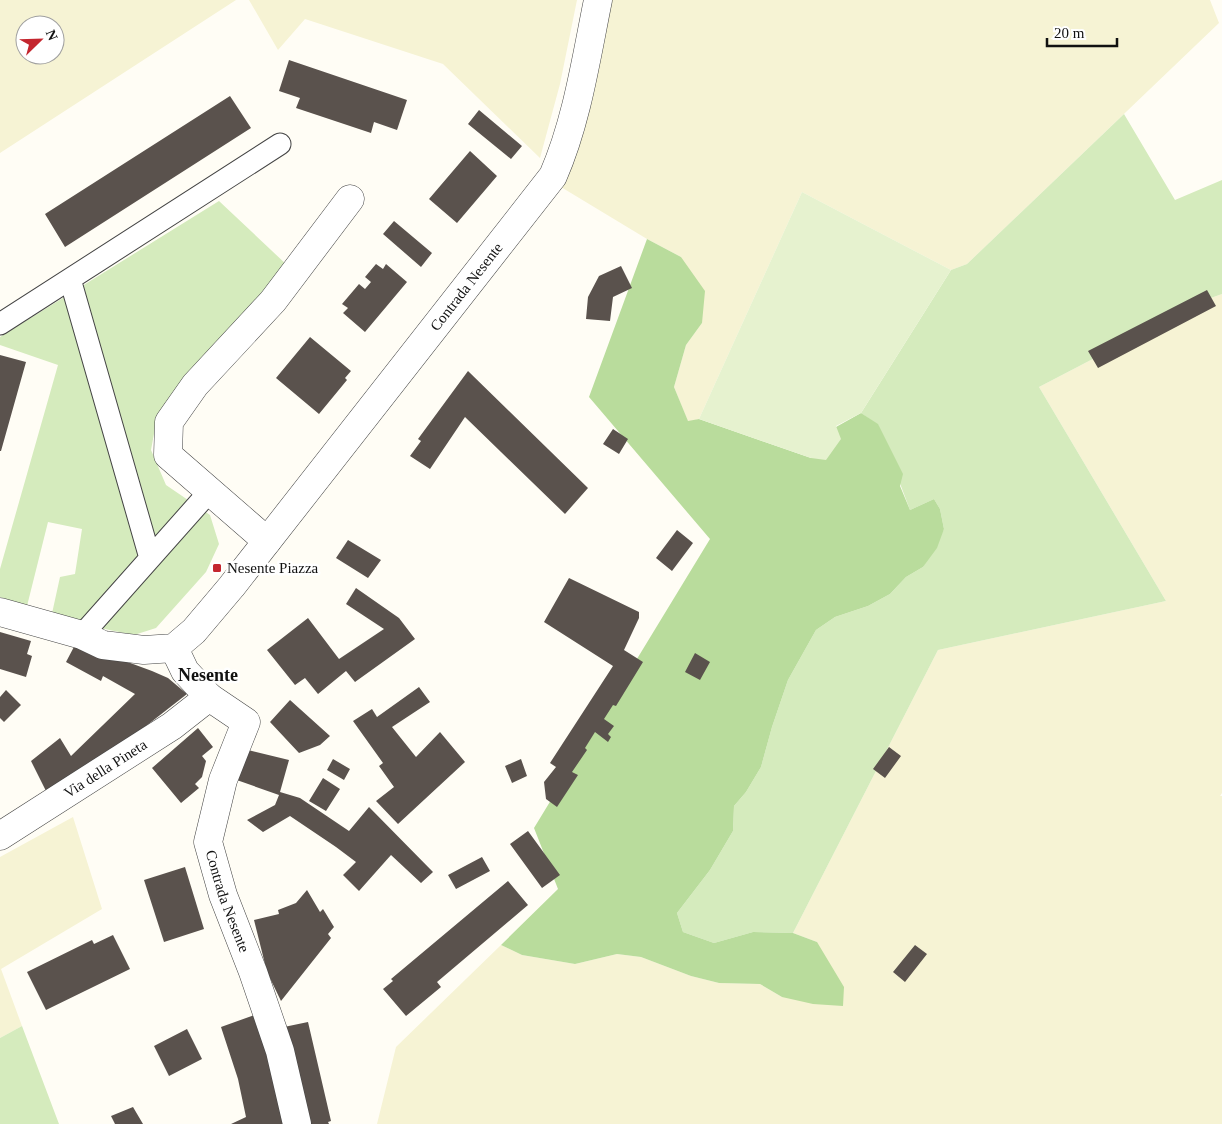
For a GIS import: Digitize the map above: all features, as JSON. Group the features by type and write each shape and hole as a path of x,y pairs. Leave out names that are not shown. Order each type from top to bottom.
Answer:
{"street":[{"name":"Contrada Nesente","path":"297,1124 280,1052 253,972 223,895 208,842 223,780 246,722 209,697 185,671 174,648 194,631 213,610 553,176 580,92 598,0"},
{"path":"0,324 280,144"},
{"path":"266,541 168,455 169,422 195,386 273,301 350,199"},
{"path":"70,279 150,558"},
{"path":"82,635 209,492"},
{"path":"0,612 82,635 104,644 144,650 174,648"},
{"name":"Via della Pineta","path":"0,836 172,726 209,697"}],"shaded area":[{"path":"0,0 236,0 0,153"},
{"path":"249,0 577,0 560,84 540,158 443,64 305,19 278,50"},
{"path":"603,0 1210,0 1219,23 967,264 951,270 802,192 699,419 688,422 674,387 686,345 702,323 681,257 647,239 556,184"},
{"path":"1222,294 1222,793 1220,796 1222,796 1222,1124 377,1124 396,1047 501,945 522,955 575,964 617,954 641,957 691,976 719,983 760,984 782,997 817,942 793,933 938,650 1166,601 1039,387 1208,299"},
{"path":"73,817 102,909 1,969 22,1026 0,1038 0,857"}],"green space":[{"path":"1124,114 1175,200 1222,180 1222,294 1208,299 1039,387 1166,601 938,650 793,933 753,932 714,943 683,932 677,913 710,870 733,831 734,806 746,792 761,767 788,680 816,630 835,617 868,606 890,594 906,577 923,567 944,529 940,509 934,499 910,510 878,425 861,413 951,270 967,264"},
{"path":"802,192 951,270 861,413 836,426 841,439 826,460 811,458 699,419"},
{"path":"219,201 288,266 156,423 151,450 166,485 210,515 219,544 206,572 156,628 134,635 51,618 60,577 75,574 82,529 48,522 27,606 0,597 0,569 58,365 0,345 0,337"},
{"path":"647,239 681,257 705,291 702,323 686,345 674,387 688,421 699,419 811,458 836,427 861,413 878,424 903,474 900,486 910,510 934,499 940,509 944,529 937,548 923,567 906,577 890,594 868,606 835,617 816,630 788,680 761,767 746,792 734,806 733,831 710,870 677,913 683,932 714,943 753,932 793,933 817,942 844,987 843,1006 813,1004 782,997 760,984 719,983 691,976 641,957 617,954 575,964 522,955 501,945 558,889 534,828 710,539 589,397"},
{"path":"22,1026 59,1124 0,1124 0,1038"}],"building":[{"path":"289,60 407,100 397,130 374,122 371,133 296,108 300,98 279,91"},
{"path":"230,96 251,128 65,247 45,214"},
{"path":"479,110 522,146 511,159 468,124"},
{"path":"470,151 497,176 457,223 429,199"},
{"path":"394,221 432,253 421,267 383,234"},
{"path":"376,264 383,269 386,264 407,282 365,332 343,313 348,308 342,304 359,284 365,289 371,282 365,277"},
{"path":"621,266 632,288 613,297 610,321 586,319 588,297 599,276"},
{"path":"1207,290 1216,306 1098,368 1088,351"},
{"path":"310,337 351,371 345,378 347,380 319,414 276,378"},
{"path":"0,355 26,362 1,451 0,451"},
{"path":"468,371 588,488 565,514 465,417 430,469 410,456 421,441 418,439"},
{"path":"613,429 628,439 619,454 603,444"},
{"path":"677,530 693,543 672,571 656,558"},
{"path":"348,540 381,560 368,578 336,558"},
{"path":"569,578 639,612 639,618 624,650 643,662 616,706 613,705 604,719 614,726 608,734 611,737 608,742 595,732 585,748 587,750 572,772 578,775 557,807 546,799 544,782 556,767 550,763 613,666 544,622"},
{"path":"356,588 399,618 415,639 355,682 346,671 318,694 305,678 295,685 267,650 308,618 339,659 384,629 346,604"},
{"path":"0,632 31,641 27,654 32,656 26,677 0,669"},
{"path":"76,643 168,678 187,694 146,726 47,793 31,761 60,738 71,756 135,694 103,676 101,681 66,662"},
{"path":"695,653 710,662 700,680 685,672"},
{"path":"419,687 430,702 392,727 416,757 440,732 465,762 398,824 376,801 394,787 379,766 383,763 353,721 372,709 377,717"},
{"path":"6,690 21,705 4,722 0,718 0,697"},
{"path":"290,700 330,736 320,745 299,753 270,722"},
{"path":"198,728 213,747 202,756 206,761 202,777 195,784 199,788 181,803 152,768"},
{"path":"889,747 901,756 885,778 873,769"},
{"path":"240,748 289,760 280,792 300,798 349,831 369,807 433,872 421,883 391,855 359,891 343,875 356,862 290,816 263,832 247,820 275,805 279,795 231,778"},
{"path":"333,759 350,769 344,780 327,770"},
{"path":"521,759 527,776 512,783 505,766"},
{"path":"323,778 340,789 326,811 309,801"},
{"path":"528,831 560,875 542,888 510,844"},
{"path":"482,857 490,871 456,889 448,875"},
{"path":"185,867 204,929 164,942 144,880"},
{"path":"508,881 528,905 437,982 441,987 406,1016 383,989 393,981 391,979"},
{"path":"307,890 320,912 323,909 334,927 328,934 331,938 281,1001 267,972 254,920 279,914 278,910 296,903"},
{"path":"113,935 130,969 46,1010 27,972 92,940 94,944"},
{"path":"915,945 927,954 905,982 893,972"},
{"path":"260,1013 289,1124 231,1124 246,1117 238,1079 221,1027"},
{"path":"308,1022 331,1121 328,1122 329,1124 303,1124 284,1027"},
{"path":"187,1029 202,1059 169,1076 154,1046"},
{"path":"133,1107 143,1124 115,1124 111,1116"}],"place":[{"name":"Nesente Piazza","path":"217,568"}],"district":[{"name":"Nesente","path":"208,675"}]}
